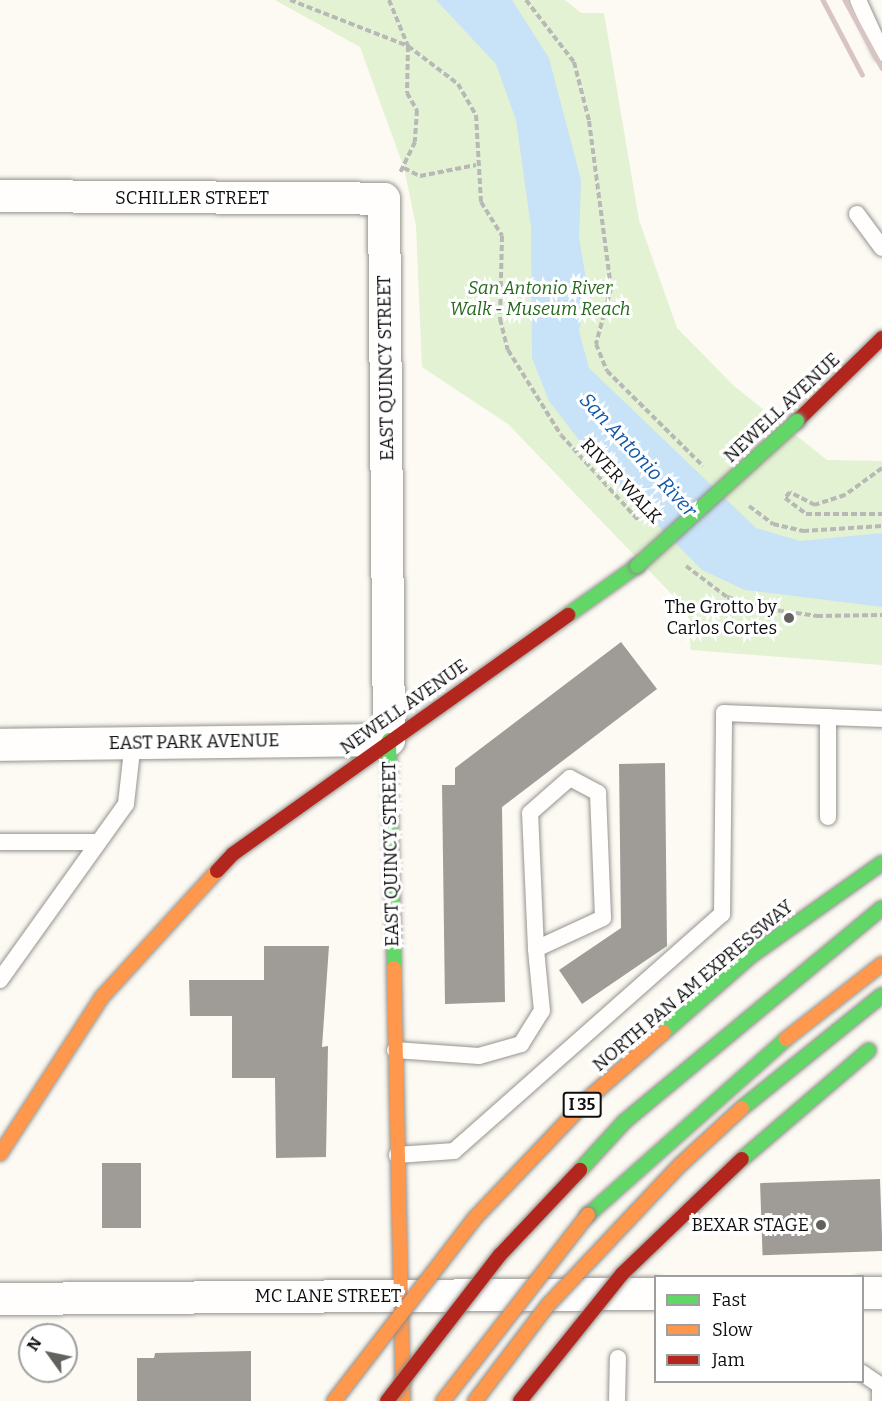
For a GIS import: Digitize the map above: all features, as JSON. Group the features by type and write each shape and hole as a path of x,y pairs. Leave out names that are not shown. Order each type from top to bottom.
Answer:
{"main road":[{"name":"NEWELL AVENUE","path":"0,1154 102,996 166,922 233,854 389,740 637,566 797,421 882,338"},
{"name":"EAST QUINCY STREET","path":"389,740 403,1401"},
{"name":"NORTH PAN AM EXPRESSWAY","path":"334,1401 474,1219 591,1096 752,956 850,880 882,863"},
{"name":"I 35","path":"387,1401 500,1255 624,1122 882,908"},
{"path":"443,1401 588,1215 746,1070 882,964"},
{"path":"475,1401 548,1305 680,1165 765,1087 882,994"},
{"path":"520,1401 622,1274 690,1204 882,1041"}],"street":[{"name":"SCHILLER STREET","path":"0,196 384,199"},
{"name":"EAST QUINCY STREET","path":"384,199 389,740"},
{"name":"EAST PARK AVENUE","path":"0,745 389,740"},
{"path":"864,1293 882,1293"},
{"name":"MC LANE STREET","path":"0,1299 654,1294"}],"lane":[{"path":"858,0 882,53"},
{"path":"857,214 882,248"},
{"path":"397,1155 454,1151 722,914 724,713 882,719"},
{"path":"828,717 828,817"},
{"path":"0,980 126,804 133,742"},
{"path":"395,1050 479,1056 521,1044 543,1011 536,949 530,813 570,778 598,793 603,918 536,949"},
{"path":"0,842 98,842"},
{"path":"617,1401 618,1358"},
{"path":"864,1374 880,1385 880,1401"}],"path":[{"path":"291,0 408,46"},
{"path":"384,199 404,168 415,142 417,111 407,93 408,46 389,0"},
{"path":"526,0 574,62 589,121 611,288 596,344 607,371 707,470"},
{"name":"RIVER WALK","path":"408,46 458,84 481,140 476,165 482,202 502,236 500,319 508,350 561,435 647,529"},
{"path":"404,168 420,176 476,165"},
{"path":"882,468 845,495 815,505 790,492 785,498 806,514 882,514"},
{"path":"740,498 773,524 803,531 882,526"},
{"path":"681,561 727,597 760,608 817,616 882,615"}],"green space":[{"name":"San Antonio River Walk - Museum Reach","path":"275,0 565,0 581,13 604,13 639,220 677,328 734,386 827,460 882,461 882,665 691,650 686,609 508,424 422,367 416,226 404,168 360,47"}],"water":[{"name":"San Antonio River","path":"436,0 512,0 549,58 581,180 579,237 587,286 579,331 589,368 756,528 800,541 882,533 882,607 745,590 702,570 599,466 549,401 532,358 531,227 516,120 496,64"}],"building":[{"path":"621,642 657,689 502,807 505,1002 445,1004 442,785 455,785 455,768"},
{"path":"665,763 667,946 582,1004 559,970 621,928 619,764"},
{"path":"264,946 329,946 322,1047 328,1046 326,1157 276,1158 275,1078 232,1078 232,1016 190,1016 189,980 264,980"},
{"path":"102,1163 141,1163 141,1228 102,1228"},
{"name":"BEXAR STAGE","path":"880,1179 882,1251 763,1255 760,1183"},
{"path":"251,1351 251,1401 137,1401 137,1358 154,1358 155,1353"}],"railway":[{"path":"823,0 862,74"},
{"path":"845,0 882,68"}],"traffic: fast":[{"path":"637,566 797,421"},
{"path":"568,615 637,566"},
{"path":"389,740 394,968"},
{"path":"664,1032 752,955 882,863"},
{"path":"580,1170 624,1122 882,908"},
{"path":"742,1108 882,995"},
{"path":"588,1215 786,1039"},
{"path":"742,1159 869,1050"}],"traffic: slow":[{"path":"0,1154 102,997 217,871"},
{"path":"786,1039 882,964"},
{"path":"394,968 403,1401"},
{"path":"334,1401 474,1219 591,1096 664,1032"},
{"path":"475,1401 548,1305 680,1165 742,1108"},
{"path":"443,1401 588,1215"}],"traffic: jam":[{"path":"797,421 882,338"},
{"path":"217,871 233,854 568,615"},
{"path":"520,1401 622,1274 742,1159"},
{"path":"387,1401 500,1255 580,1170"}],"place":[{"name":"The Grotto by Carlos Cortes","path":"789,618"},
{"name":"BEXAR STAGE","path":"821,1225"}]}
